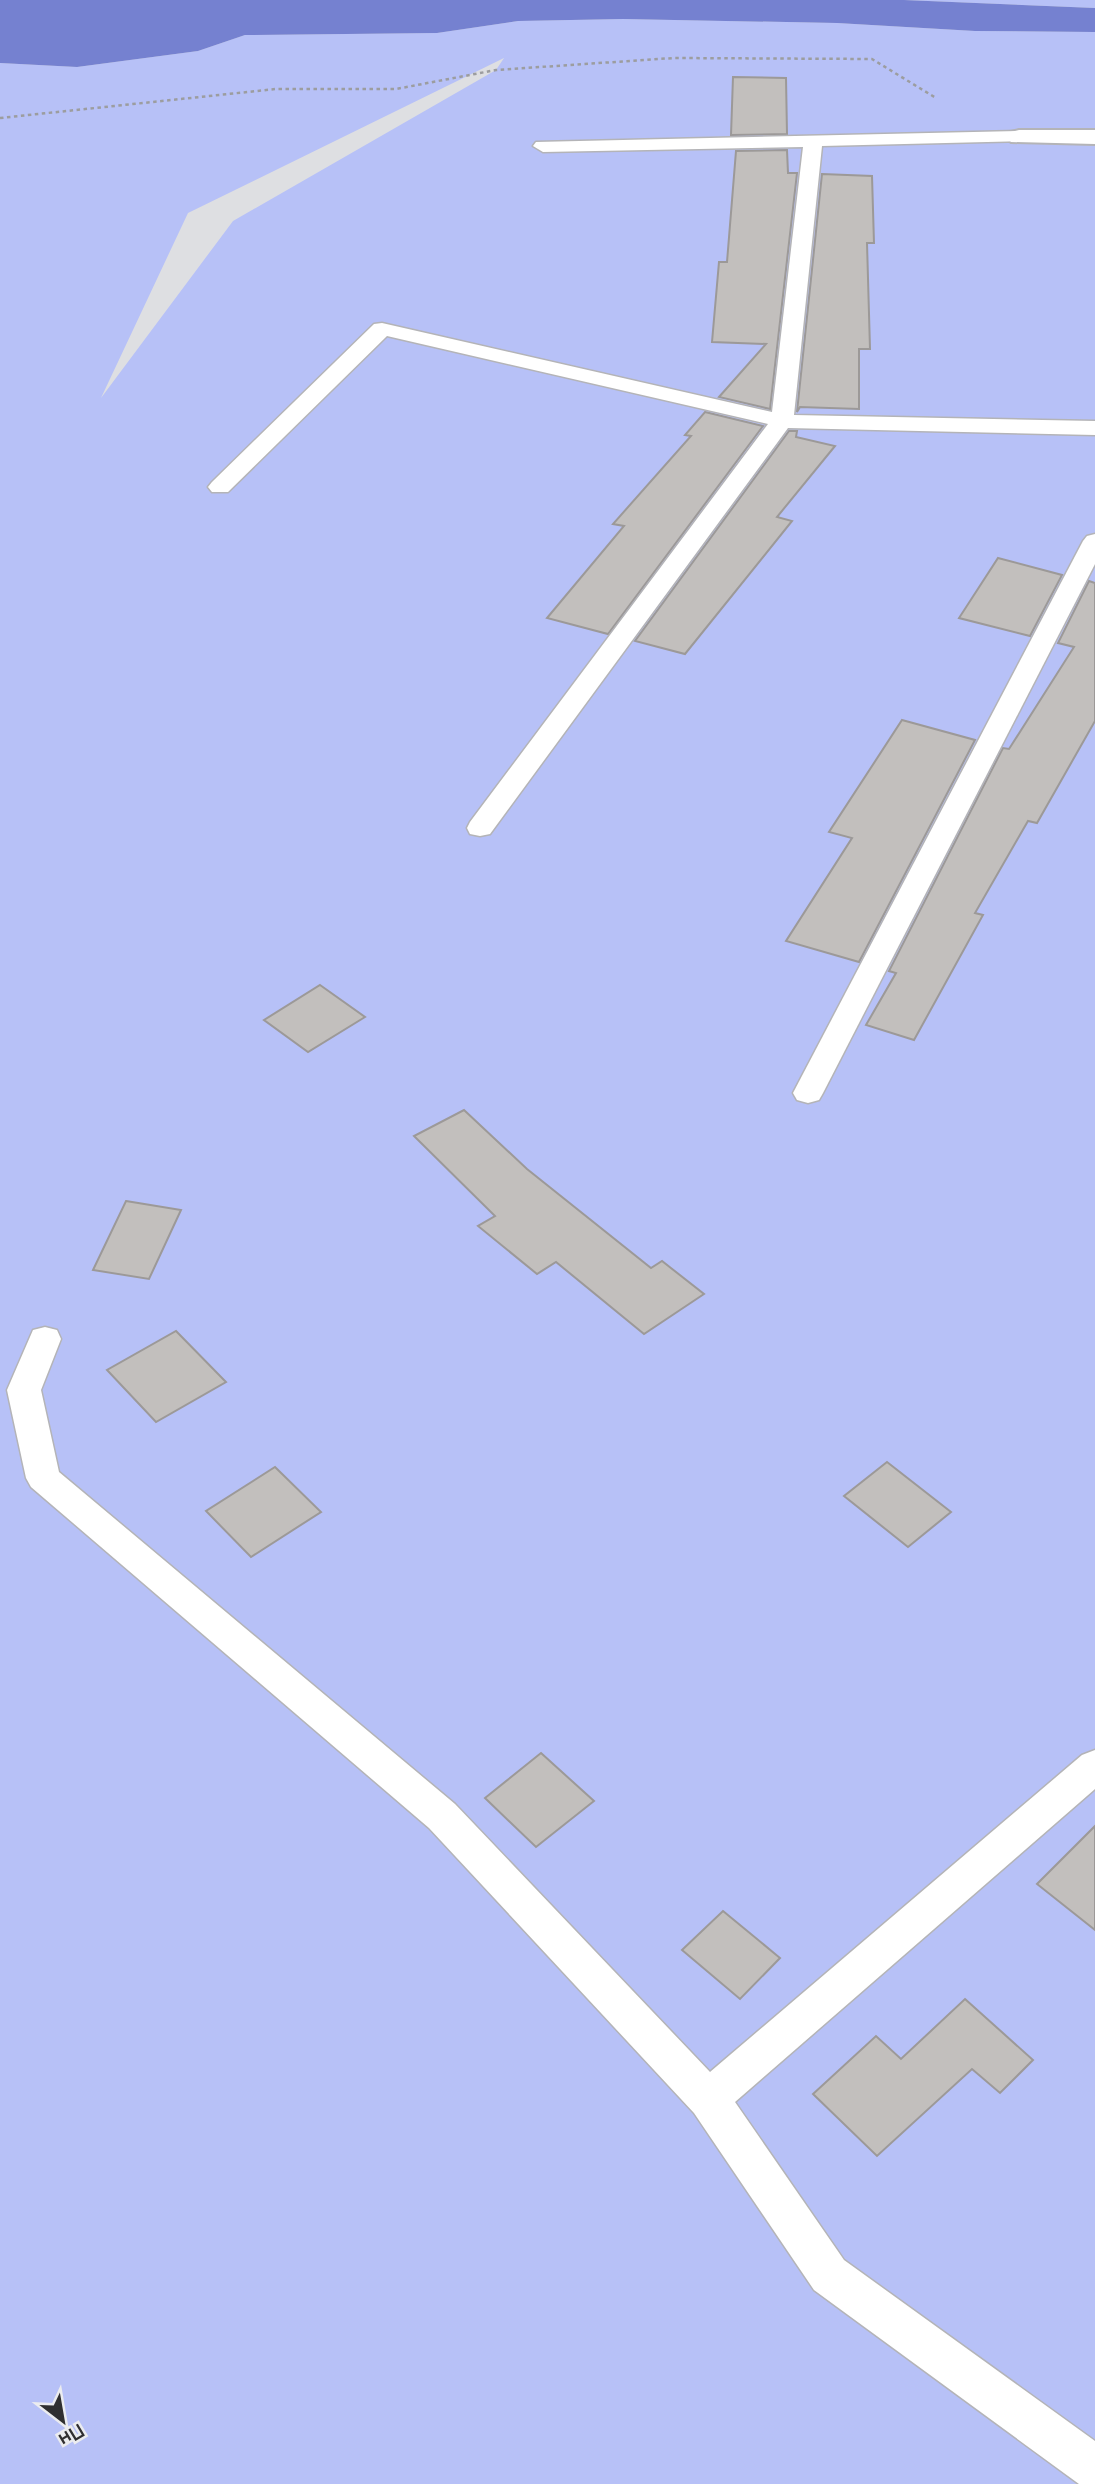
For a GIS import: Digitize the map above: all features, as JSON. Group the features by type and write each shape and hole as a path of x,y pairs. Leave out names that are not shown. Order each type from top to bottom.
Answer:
{"street":[{"path":"1019,137 1095,137"}],"lane":[{"path":"543,146 1019,137"},
{"path":"480,828 782,421 813,141"},
{"path":"220,487 382,329 782,421 1095,428"},
{"path":"808,1093 1095,541"},
{"path":"45,1339 24,1390 43,1478 442,1816 709,2099 829,2275 1095,2468"},
{"path":"709,2099 1095,1766"}],"path":[{"path":"0,118 276,89 396,89 496,70 674,58 872,59 936,99"}],"shaded area":[{"path":"0,0 904,0 1095,8 1095,32 975,31 837,23 623,19 518,21 437,33 245,35 198,51 77,67 0,63"},
{"path":"904,0 1095,0 1095,8"},
{"path":"623,19 837,23 975,31 1095,32 1095,2484 0,2484 0,63 77,67 198,51 245,35 437,33 518,21","holes":["504,58 496,70 233,221 101,398 188,213"]}],"building":[{"path":"733,77 786,78 787,134 731,135"},
{"path":"787,150 788,173 797,173 770,409 719,397 766,344 712,342 719,262 727,262 736,151"},
{"path":"822,174 872,176 874,243 867,243 870,349 859,349 859,409 800,407 797,412"},
{"path":"705,412 763,426 608,634 547,618 624,526 613,524 691,436 685,435"},
{"path":"789,431 797,431 796,437 835,446 777,517 792,521 685,654 635,641"},
{"path":"998,558 1062,575 1030,636 959,618"},
{"path":"1089,581 1095,583 1095,721 1037,823 1028,821 975,913 983,915 914,1040 866,1025 896,973 889,971 1003,748 1009,749 1074,647 1058,643"},
{"path":"902,720 975,740 859,962 786,941 852,838 829,832"},
{"path":"320,985 365,1017 308,1052 264,1020"},
{"path":"464,1110 527,1169 651,1268 662,1261 704,1294 644,1334 556,1262 537,1274 478,1226 495,1216 414,1136"},
{"path":"126,1201 181,1210 149,1279 93,1270"},
{"path":"176,1331 226,1382 156,1422 107,1370"},
{"path":"887,1462 951,1512 908,1547 844,1496"},
{"path":"275,1467 321,1512 251,1557 206,1511"},
{"path":"541,1753 594,1801 536,1847 485,1798"},
{"path":"1095,1826 1095,1930 1037,1884"},
{"path":"723,1911 780,1958 740,1999 682,1950"},
{"path":"965,1999 1033,2060 1000,2093 972,2069 877,2156 813,2094 876,2036 901,2059"}]}
